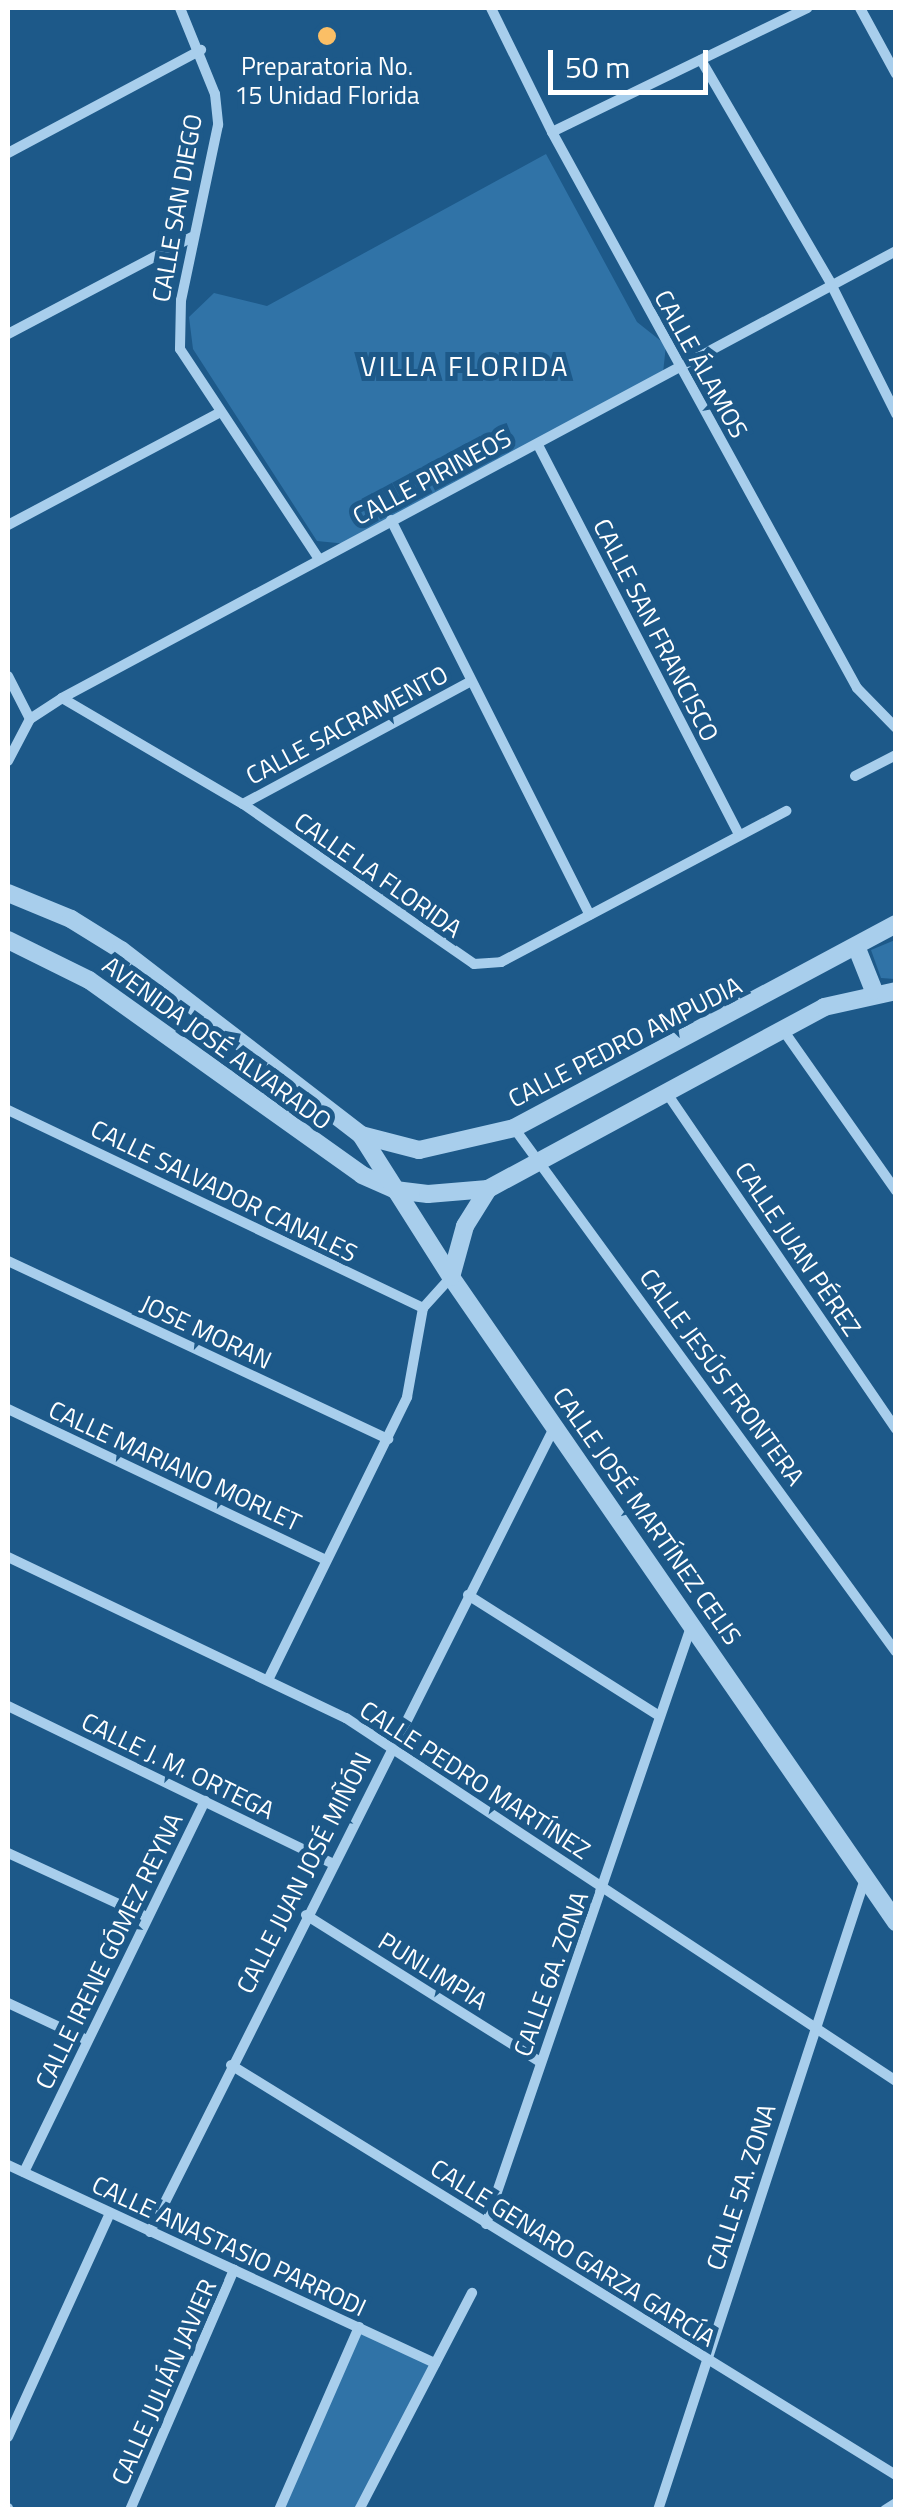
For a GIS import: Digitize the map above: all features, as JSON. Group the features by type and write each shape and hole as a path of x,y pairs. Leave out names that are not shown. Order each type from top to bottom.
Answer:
{"street":[{"name":"CALLE SAN DIEGO","path":"180,8 201,50 218,126 177,322 180,349 219,414 320,560"},
{"name":"CALLE ÁLAMOS","path":"491,8 552,132 857,688 896,728"},
{"path":"552,132 807,8"},
{"path":"860,8 896,74"},
{"path":"8,153 201,50"},
{"path":"701,60 830,282 896,414"},
{"path":"8,334 192,237"},
{"name":"CALLE PIRINEOS","path":"8,761 30,719 62,698 538,444 830,282 896,251"},
{"path":"8,525 219,414"},
{"name":"CALLE SAN FRANCISCO","path":"538,444 739,834"},
{"path":"391,520 590,915"},
{"path":"8,676 30,719"},
{"name":"CALLE SACRAMENTO","path":"243,804 470,682"},
{"name":"CALLE LA FLORIDA","path":"62,698 243,804 474,964 500,962 786,810"},
{"path":"855,776 896,755"},
{"name":"AVENIDA JOSÉ ALVARADO","path":"8,893 71,919 121,950 361,1135"},
{"name":"CALLE PEDRO AMPUDIA","path":"361,1135 419,1150 514,1128 896,924"},
{"name":"AVENIDA JOSÉ ALVARADO","path":"8,940 88,980 325,1152 394,1190"},
{"path":"856,946 874,991"},
{"path":"394,1190 488,1189 783,1030 874,991 896,991"},
{"path":"783,1030 896,1192"},
{"name":"CALLE JUAN PÉREZ","path":"666,1092 896,1429"},
{"name":"CALLE SALVADOR CANALES","path":"8,1110 422,1308"},
{"name":"CALLE JESÚS FRONTERA","path":"514,1128 896,1652"},
{"name":"CALLE JOSÉ MARTÍNEZ CELIS","path":"361,1135 451,1277 896,1922"},
{"path":"269,1678 407,1396 422,1308 451,1277 465,1226 488,1189"},
{"name":"JOSE MORAN","path":"8,1261 388,1439"},
{"name":"CALLE MARIANO MORLET","path":"8,1409 326,1560"},
{"name":"CALLE JUAN JOSÉ MIÑÓN","path":"150,2232 331,1863 554,1428"},
{"name":"CALLE PEDRO MARTÍNEZ","path":"8,1557 269,1678 390,1746 896,2081"},
{"path":"468,1594 658,1714"},
{"name":"CALLE 6A. ZONA","path":"486,2224 692,1624"},
{"name":"CALLE J. M. ORTEGA","path":"8,1706 331,1863"},
{"name":"CALLE IRENE GÓMEZ REYNA","path":"24,2172 205,1801"},
{"path":"8,1853 148,1917"},
{"name":"CALLE 5A. ZONA","path":"658,2510 866,1878"},
{"name":"PUNLIMPIA","path":"306,1915 540,2062"},
{"path":"8,2003 88,2040"},
{"name":"CALLE GENARO GARZA GARCÍA","path":"231,2065 896,2475"},
{"name":"CALLE ANASTASIO PARRODI","path":"8,2164 435,2363"},
{"path":"8,2437 110,2214"},
{"name":"CALLE JULIÁN JAVIER","path":"130,2510 234,2270"},
{"path":"358,2510 472,2293"},
{"path":"278,2510 359,2328"},
{"path":"885,2510 896,2503"}],"shaded area":[{"path":"546,154 637,322 666,345 663,373 347,544 317,541 193,349 189,317 214,293 267,306"},
{"path":"895,940 895,979 881,978 871,950"},
{"path":"359,2327 435,2363 359,2509 279,2510"}],"place":[{"name":"Preparatoria No. 15 Unidad Florida","path":"327,36"}],"district":[{"name":"VILLA FLORIDA","path":"465,366"}]}
